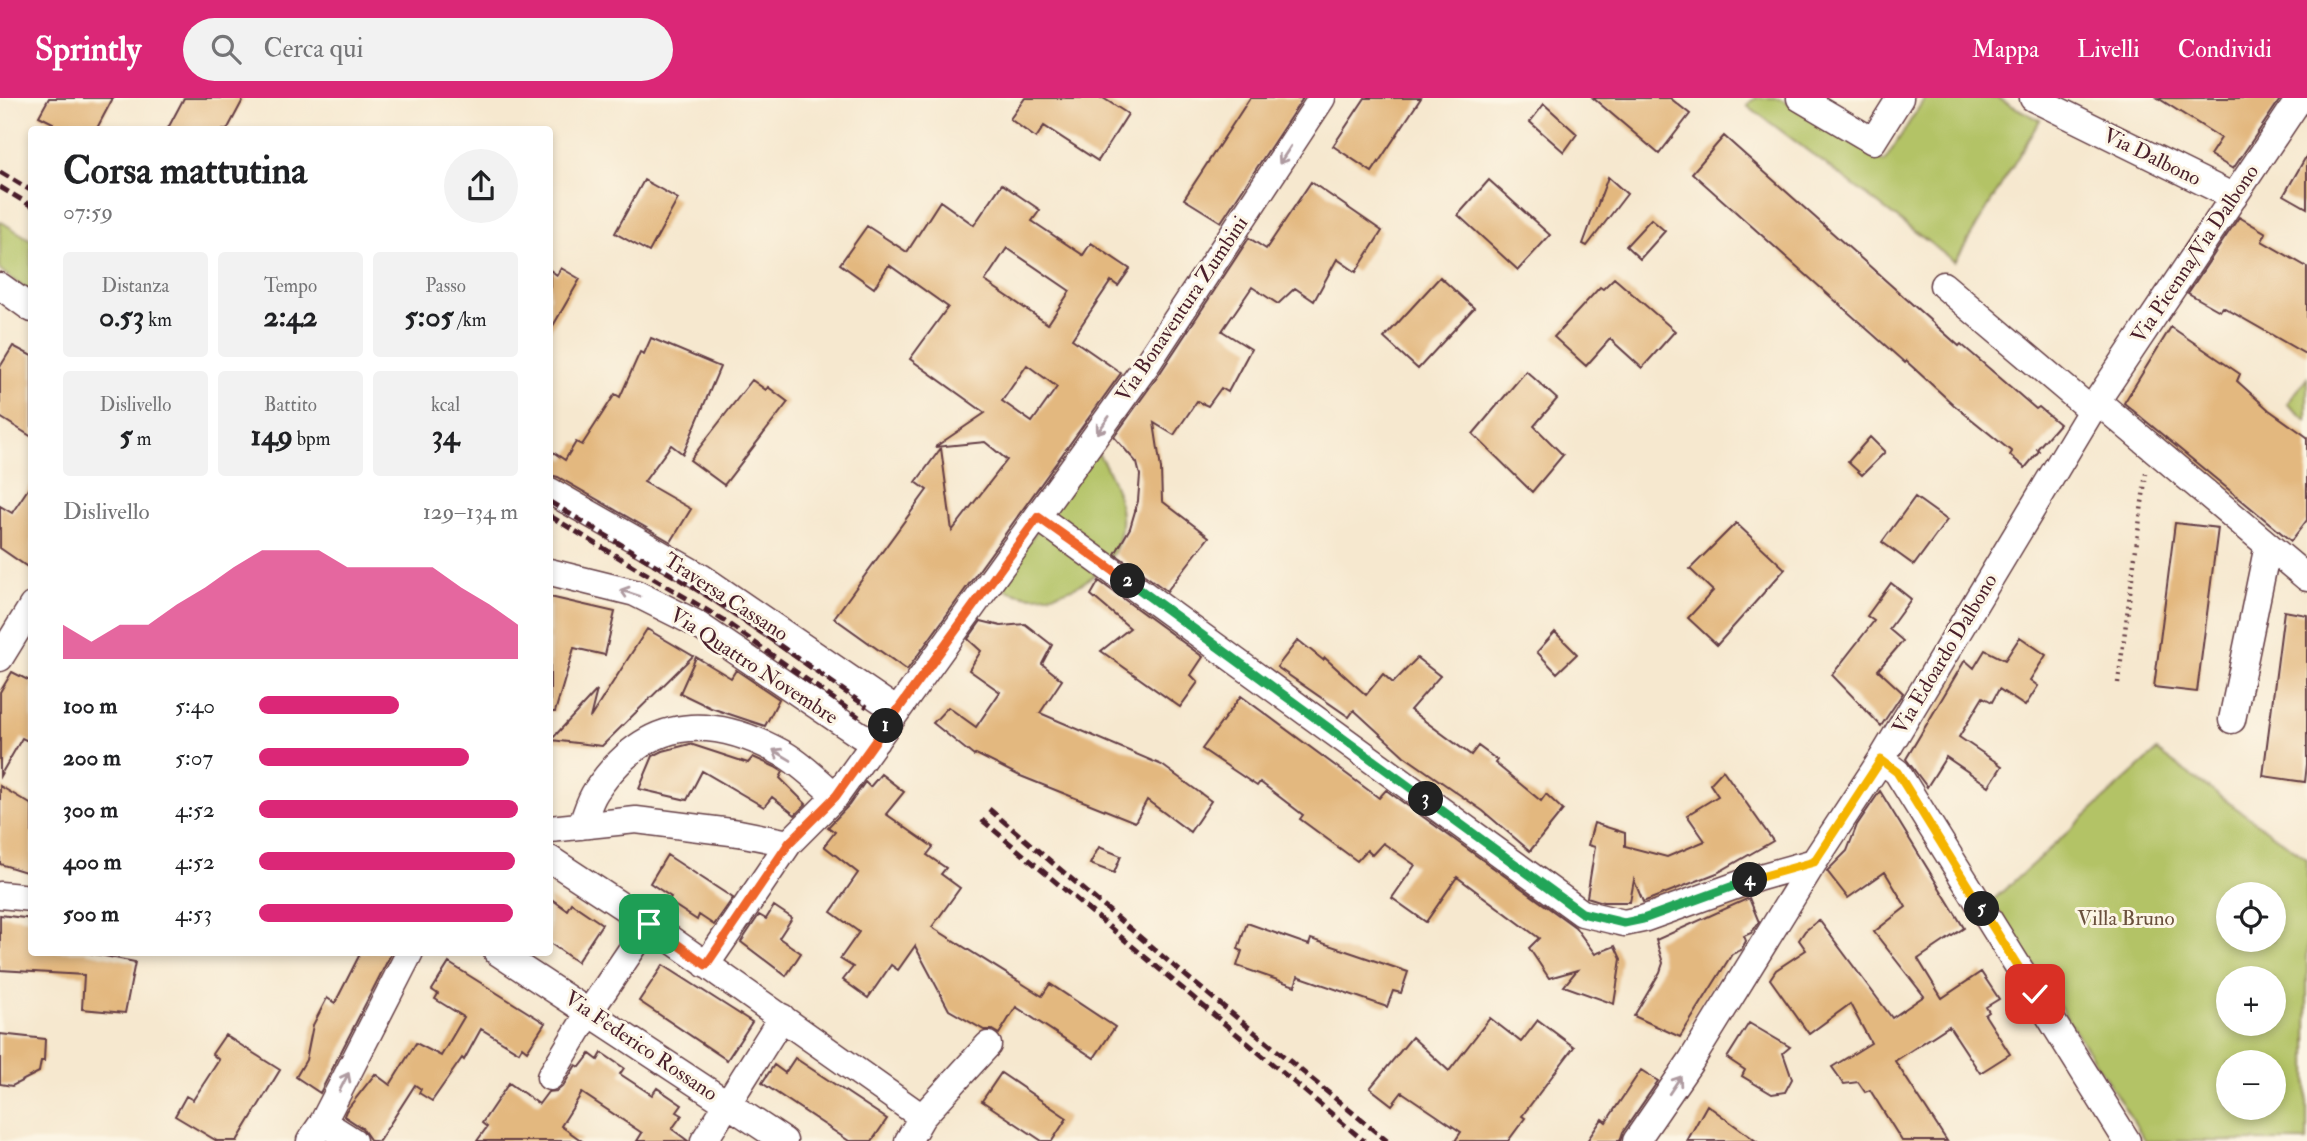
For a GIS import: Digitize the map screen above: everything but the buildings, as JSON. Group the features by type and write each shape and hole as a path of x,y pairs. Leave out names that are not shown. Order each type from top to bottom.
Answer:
{"street":[{"name":"Via Bonaventura Zumbini","path":"1038,517 1145,367 1322,98"},
{"path":"1800,98 1873,141 1900,98"},
{"name":"Via Dalbono","path":"2033,98 2234,197"},
{"name":"Via Picenna/Via Dalbono","path":"2095,406 2300,98"},
{"path":"1943,285 2095,406 2149,445 2307,578"},
{"path":"0,286 28,306"},
{"name":"Via Edoardo Dalbono","path":"1636,1141 1690,1061 1881,760 2095,406"},
{"name":"Traversa Cassano","path":"553,493 701,577 897,711"},
{"path":"706,965 789,843 836,796 1038,517 1582,913 1624,923 1643,919 1757,878 1814,862"},
{"path":"2232,720 2268,545"},
{"name":"Via Quattro Novembre","path":"553,573 635,593 695,623 860,735 876,741"},
{"path":"0,658 28,612"},
{"path":"581,826 594,793 623,757 668,730 705,726 749,737 784,754 836,796"},
{"path":"1881,760 1897,772 2127,1141"},
{"path":"553,830 636,820 739,833 789,843"},
{"path":"553,861 649,924 922,1117"},
{"path":"0,895 28,898"},
{"path":"550,1077 590,1011 649,924"},
{"path":"353,1141 316,1132 408,956"},
{"name":"Via Federico Rossano","path":"503,956 784,1141"},
{"path":"704,1141 782,1017"},
{"path":"908,1141 922,1117 988,1045"}],"path":[{"path":"2118,683 2149,445"}],"green space":[{"path":"1755,98 1780,98 1884,162 1925,98 1997,98 2040,120 1955,262 1747,105"},
{"path":"0,221 28,238 28,291 0,270"},
{"path":"2307,378 2307,420 2287,404"},
{"path":"1096,450 1113,481 1121,515 1120,533 1107,563 1082,584 1050,595 1028,596 996,587"},
{"name":"Villa Bruno","path":"2157,751 2307,859 2307,1141 2146,1141 1992,901"}],"railway":[{"path":"0,172 28,189"},
{"path":"0,187 28,204"},
{"path":"553,504 724,606 867,707"},
{"path":"553,518 723,620 859,717"},
{"path":"989,809 1387,1141"},
{"path":"982,820 1364,1141"}],"route":[{"path":"649,924 706,965 789,843 836,796 1038,517 1582,913 1624,923 1643,919 1757,878 1814,862 1881,760 1897,772 2035,994"}]}
